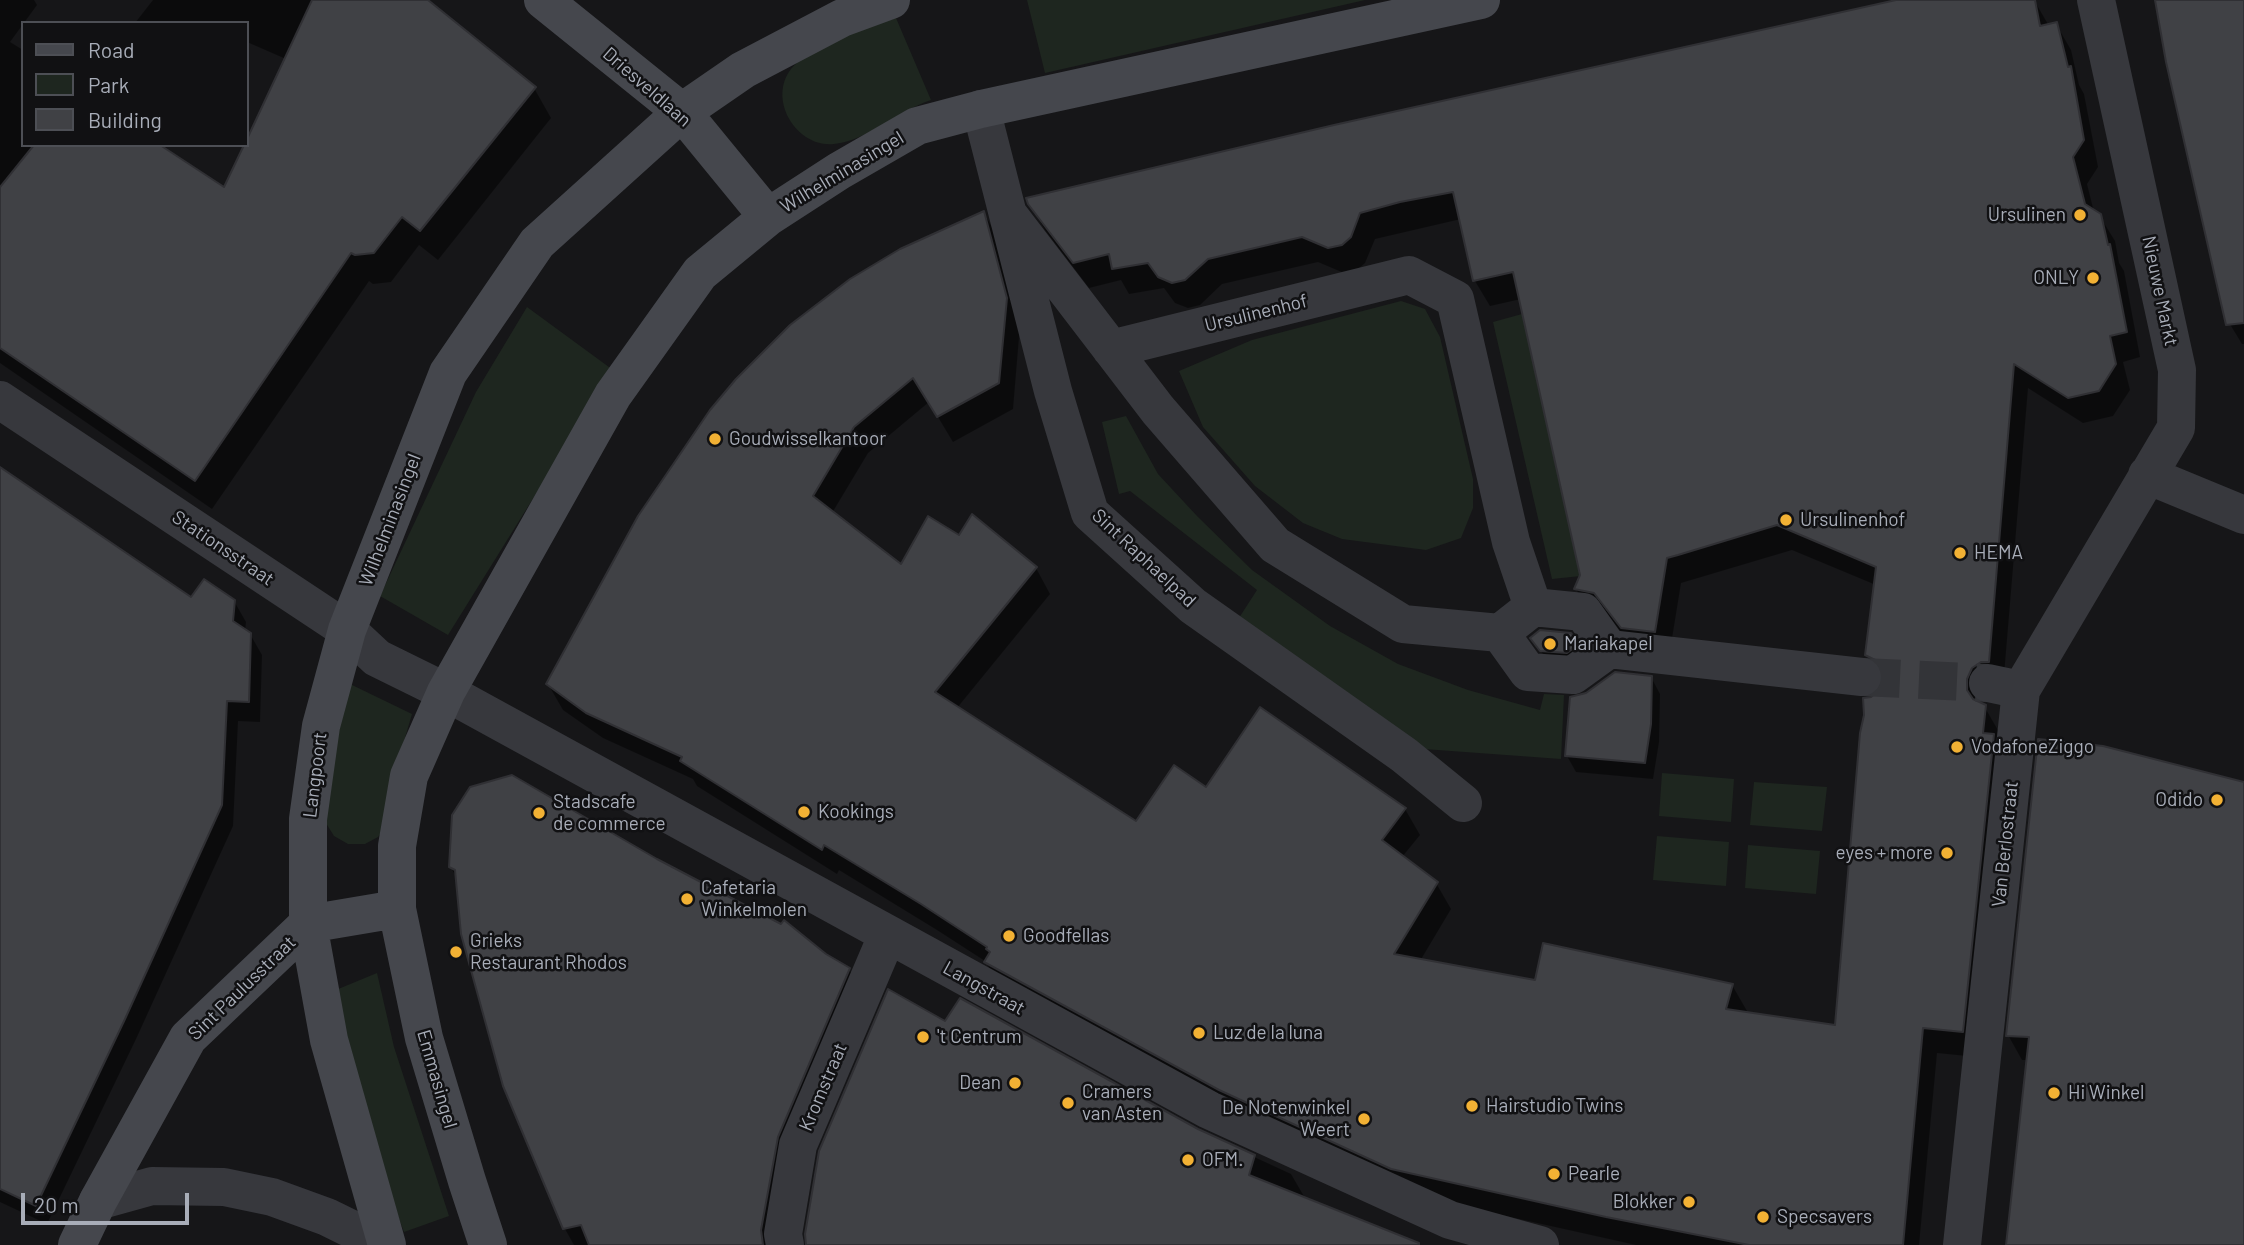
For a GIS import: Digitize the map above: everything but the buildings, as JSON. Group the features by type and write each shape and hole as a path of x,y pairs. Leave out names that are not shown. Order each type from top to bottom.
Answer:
{"street":[{"name":"Driesveldlaan","path":"543,0 682,112 768,217"},
{"name":"Wilhelminasingel","path":"347,630 448,373 537,243 682,112 743,70 842,18 891,0"},
{"name":"Wilhelminasingel","path":"446,692 613,395 699,273 768,217 839,171 917,126 981,109 1481,0"},
{"name":"Nieuwe Markt","path":"2096,0 2177,370 2176,428 2147,475"},
{"name":"Sint Raphaelpad","path":"981,109 1053,391 1090,513 1194,606 1404,755 1463,803"},
{"path":"1007,214 1158,411 1275,545 1403,624 1500,633 1533,607 1583,612 1609,649"},
{"name":"Ursulinenhof","path":"1111,349 1409,275 1455,299 1511,542 1533,607"},
{"name":"Stationsstraat","path":"0,400 347,630 377,658 446,692"},
{"path":"2147,475 2244,515"},
{"name":"Van Berlostraat","path":"1962,1245 2004,686 2147,475"},
{"name":"Langpoort","path":"308,924 308,818 321,726 347,630"},
{"path":"1500,633 1528,673 1573,675 1609,649 1862,677"},
{"path":"397,909 397,846 409,776 446,692"},
{"name":"Langstraat","path":"446,692 887,936 1209,1110 1450,1220 1540,1245"},
{"name":"Sint Paulusstraat","path":"78,1245 98,1201 188,1038 308,924 397,909"},
{"name":"Emmasingel","path":"397,909 424,1038 488,1245"},
{"path":"308,924 329,1040 385,1245"},
{"name":"Kromstraat","path":"785,1245 783,1234 797,1145 887,936"},
{"path":"98,1201 152,1186 224,1187 272,1197 316,1213 385,1245"}],"green space":[{"path":"1027,0 1365,0 1045,73"},
{"path":"896,18 931,100 859,137 834,144 808,138 798,130 784,107 782,94 784,81 791,69 824,45"},
{"path":"1401,301 1425,309 1440,337 1473,479 1473,508 1461,538 1426,550 1342,539 1303,523 1255,486 1203,427 1179,371 1252,340"},
{"path":"527,307 613,370 448,635 380,596 476,392"},
{"path":"1522,314 1581,576 1552,579 1493,322"},
{"path":"1126,416 1158,474 1197,516 1252,570 1330,626 1398,664 1468,690 1540,710 1544,694 1564,695 1561,759 1410,748 1237,621 1257,590 1130,491 1119,494 1102,422"},
{"path":"350,684 412,714 397,765 387,825 378,837 365,844 348,844 334,836 324,820 335,739"},
{"path":"1662,773 1734,779 1731,822 1659,816"},
{"path":"1754,782 1827,787 1822,831 1750,825"},
{"path":"1657,836 1729,842 1726,886 1653,880"},
{"path":"1748,845 1820,851 1816,894 1745,888"},
{"path":"377,973 394,1047 449,1216 404,1232 382,1173 331,992"}],"tunnel":[{"path":"1862,677 1988,683"}],"place":[{"name":"Ursulinen","path":"2080,215"},
{"name":"ONLY","path":"2093,278"},
{"name":"Goudwisselkantoor","path":"715,439"},
{"name":"Ursulinenhof","path":"1786,520"},
{"name":"HEMA","path":"1960,553"},
{"name":"Mariakapel","path":"1550,644"},
{"name":"VodafoneZiggo","path":"1957,747"},
{"name":"Odido","path":"2217,800"},
{"name":"Kookings","path":"804,812"},
{"name":"Stadscafe de commerce","path":"539,813"},
{"name":"eyes + more","path":"1947,853"},
{"name":"Cafetaria Winkelmolen","path":"687,899"},
{"name":"Goodfellas","path":"1009,936"},
{"name":"Grieks Restaurant Rhodos","path":"456,952"},
{"name":"Luz de la luna","path":"1199,1033"},
{"name":"'t Centrum","path":"923,1037"},
{"name":"Dean","path":"1015,1083"},
{"name":"Hi Winkel","path":"2054,1093"},
{"name":"Cramers van Asten","path":"1068,1103"},
{"name":"Hairstudio Twins","path":"1472,1106"},
{"name":"De Notenwinkel Weert","path":"1364,1119"},
{"name":"OFM.","path":"1188,1160"},
{"name":"Pearle","path":"1554,1174"},
{"name":"Blokker","path":"1689,1202"},
{"name":"Specsavers","path":"1763,1217"}]}
